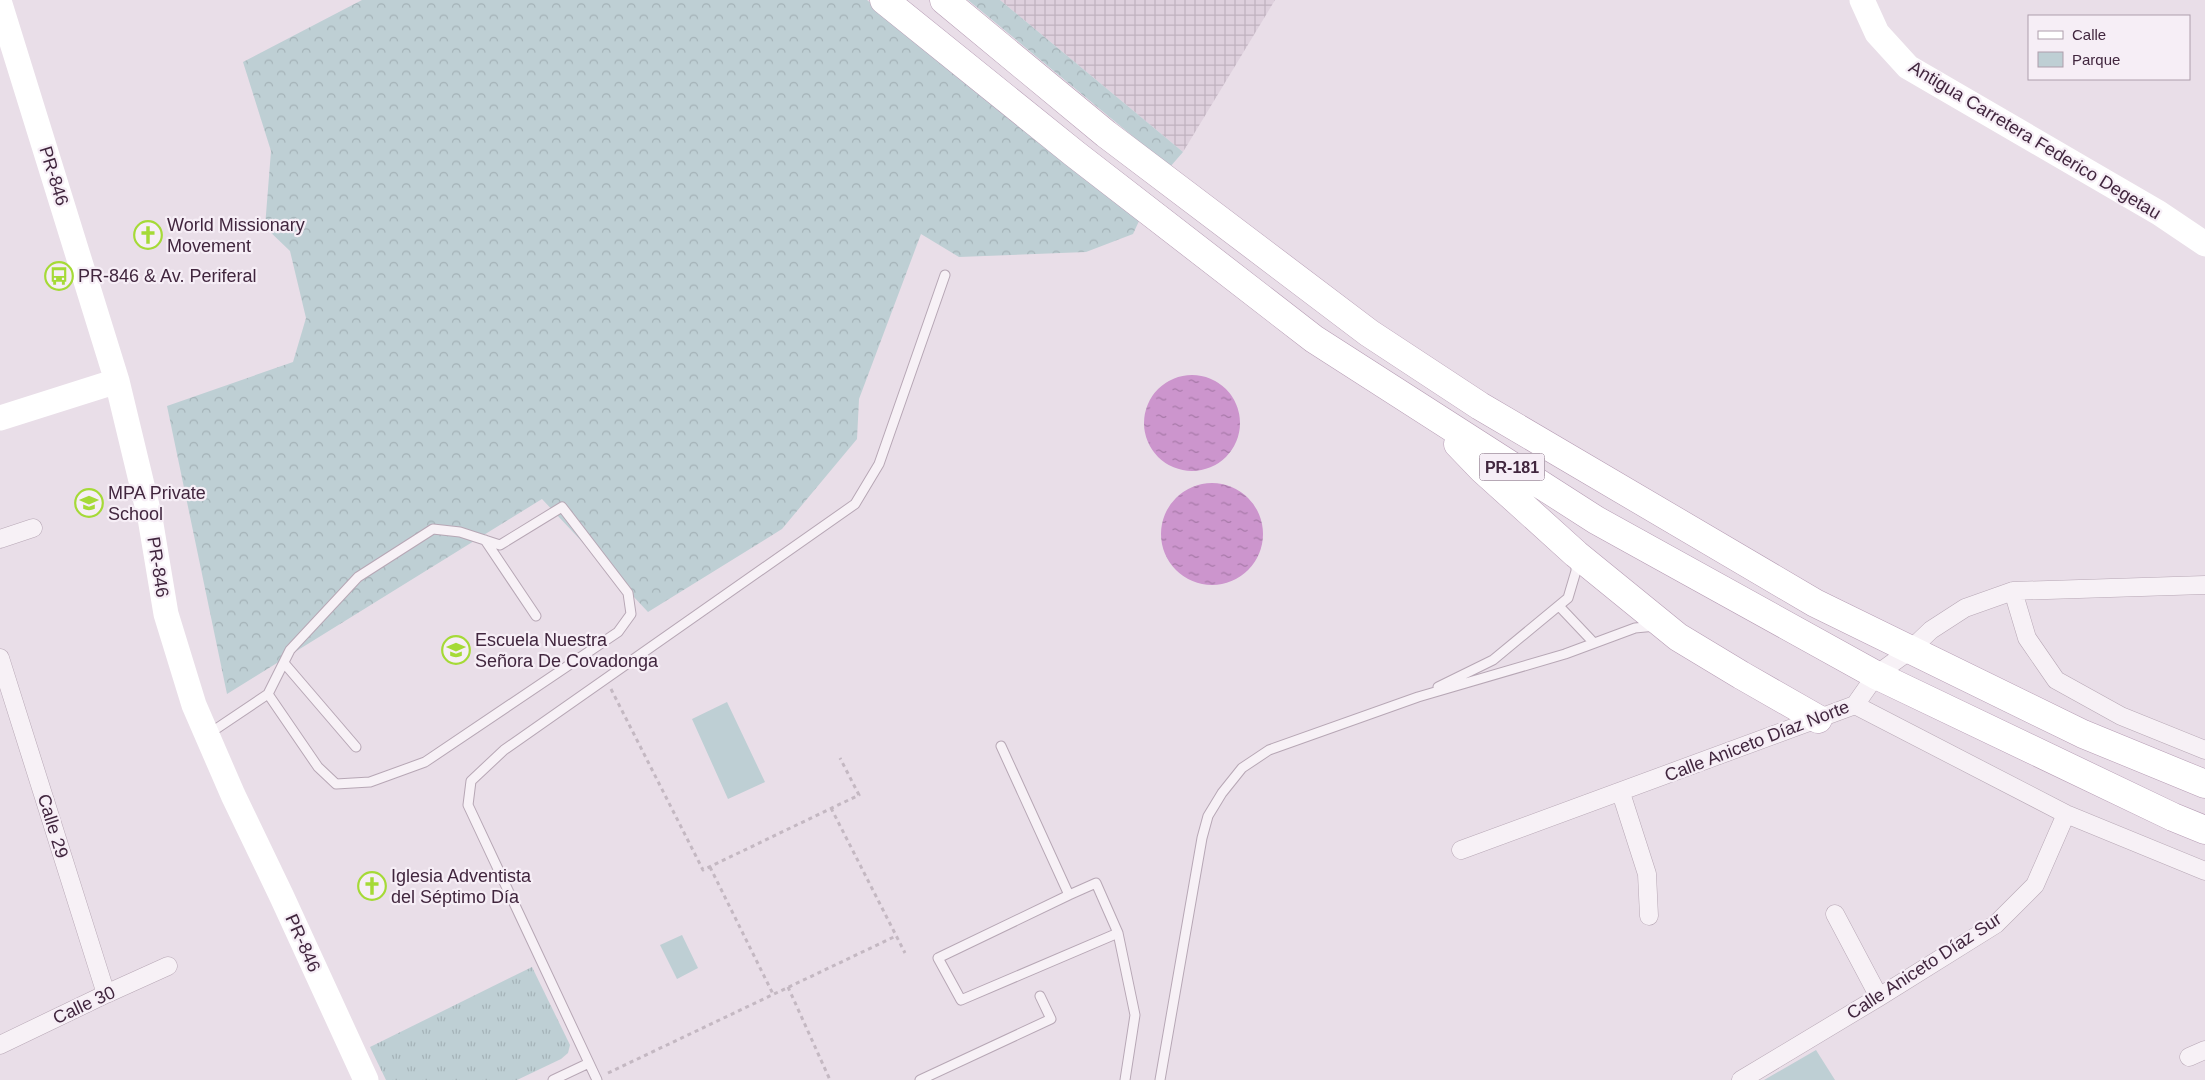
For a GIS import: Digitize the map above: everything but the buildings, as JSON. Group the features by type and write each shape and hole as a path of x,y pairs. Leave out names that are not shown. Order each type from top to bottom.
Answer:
{"main road":[{"name":"PR-181","path":"884,0 1075,154 1314,339 1596,520 1876,675 2164,813 2205,830"},
{"name":"PR-181","path":"944,0 1106,134 1369,333 1480,406 1815,603 1909,651 2084,734 2205,784"},
{"path":"1428,412 1482,470 1576,554 1664,626 1741,675 1818,719"}],"street":[{"name":"Antigua Carretera Federico Degetau","path":"1862,0 1877,34 1908,67 2159,213 2205,244"},
{"name":"PR-846","path":"0,4 117,381 150,518 166,614 194,705 233,795 366,1080"},
{"path":"0,418 117,381"},
{"path":"0,539 34,528"},
{"name":"Calle Aniceto Díaz Norte","path":"1461,850 1855,706 1876,675 1909,651 1932,630 1966,608 2013,591 2205,585"},
{"path":"2013,591 2027,638 2056,680 2121,716 2205,750"},
{"name":"Calle 29","path":"0,658 106,994"},
{"path":"1855,706 2066,814 2205,871"},
{"path":"1621,793 1647,874 1649,916"},
{"name":"Calle Aniceto Díaz Sur","path":"1741,1080 1996,924 2035,885 2066,814"},
{"path":"1835,914 1879,997"},
{"name":"Calle 30","path":"0,1045 168,966"}],"lane":[{"path":"597,1079 468,805 471,781 504,750 855,504 879,464 945,275"},
{"path":"207,735 268,694 290,650 358,577 433,529 460,532 500,545 562,507 628,593 631,614 618,632 425,762 370,782 336,784 318,767 268,694"},
{"path":"485,540 536,616"},
{"path":"1418,697 1493,660 1568,598 1576,571 1576,554"},
{"path":"1558,606 1594,643"},
{"path":"1160,1080 1202,838 1208,816 1222,793 1242,768 1270,750 1418,697 1594,643 1636,628 1664,626"},
{"path":"284,663 356,747"},
{"path":"1002,746 1069,895"},
{"path":"1118,932 961,1000 938,958 1096,883 1118,932 1135,1015 1125,1080"},
{"path":"920,1080 1051,1019 1040,996"},
{"path":"553,1080 589,1063"}],"path":[{"path":"606,680 703,870 859,794 840,758"},
{"path":"831,808 905,953"},
{"path":"710,867 773,994"},
{"path":"597,1079 896,936"},
{"path":"788,986 830,1080"}],"shaded area":[{"path":"1000,0 1275,0 1183,152"}],"green space":[{"path":"362,0 867,0 1139,221 1133,234 1086,252 959,257 921,234 859,399 857,439 782,529 648,612 542,499 227,694 167,406 293,362 306,318 290,251 265,227 271,151 243,62"},
{"path":"968,0 1000,0 1183,152 1170,167"},
{"path":"727,702 765,782 728,799 692,719"},
{"path":"682,935 698,968 677,979 660,945"},
{"path":"532,967 570,1045 568,1053 561,1059 517,1080 386,1080 370,1047"},
{"path":"1816,1050 1835,1080 1764,1080"}],"water":[{"path":"1192,375 1211,378 1226,389 1237,404 1240,423 1237,442 1226,457 1211,468 1192,471 1173,468 1158,457 1147,442 1144,423 1147,404 1158,389 1173,378"},
{"path":"1212,483 1231,487 1248,498 1259,515 1263,534 1259,553 1248,570 1231,581 1212,585 1193,581 1176,570 1165,553 1161,534 1165,515 1176,498 1193,487"}],"place":[{"name":"World Missionary Movement","path":"148,235"},
{"name":"PR-846 & Av. Periferal","path":"59,276"},
{"name":"MPA Private School","path":"89,503"},
{"name":"Escuela Nuestra Señora De Covadonga","path":"456,650"},
{"name":"Iglesia Adventista del Séptimo Día","path":"372,886"}]}
